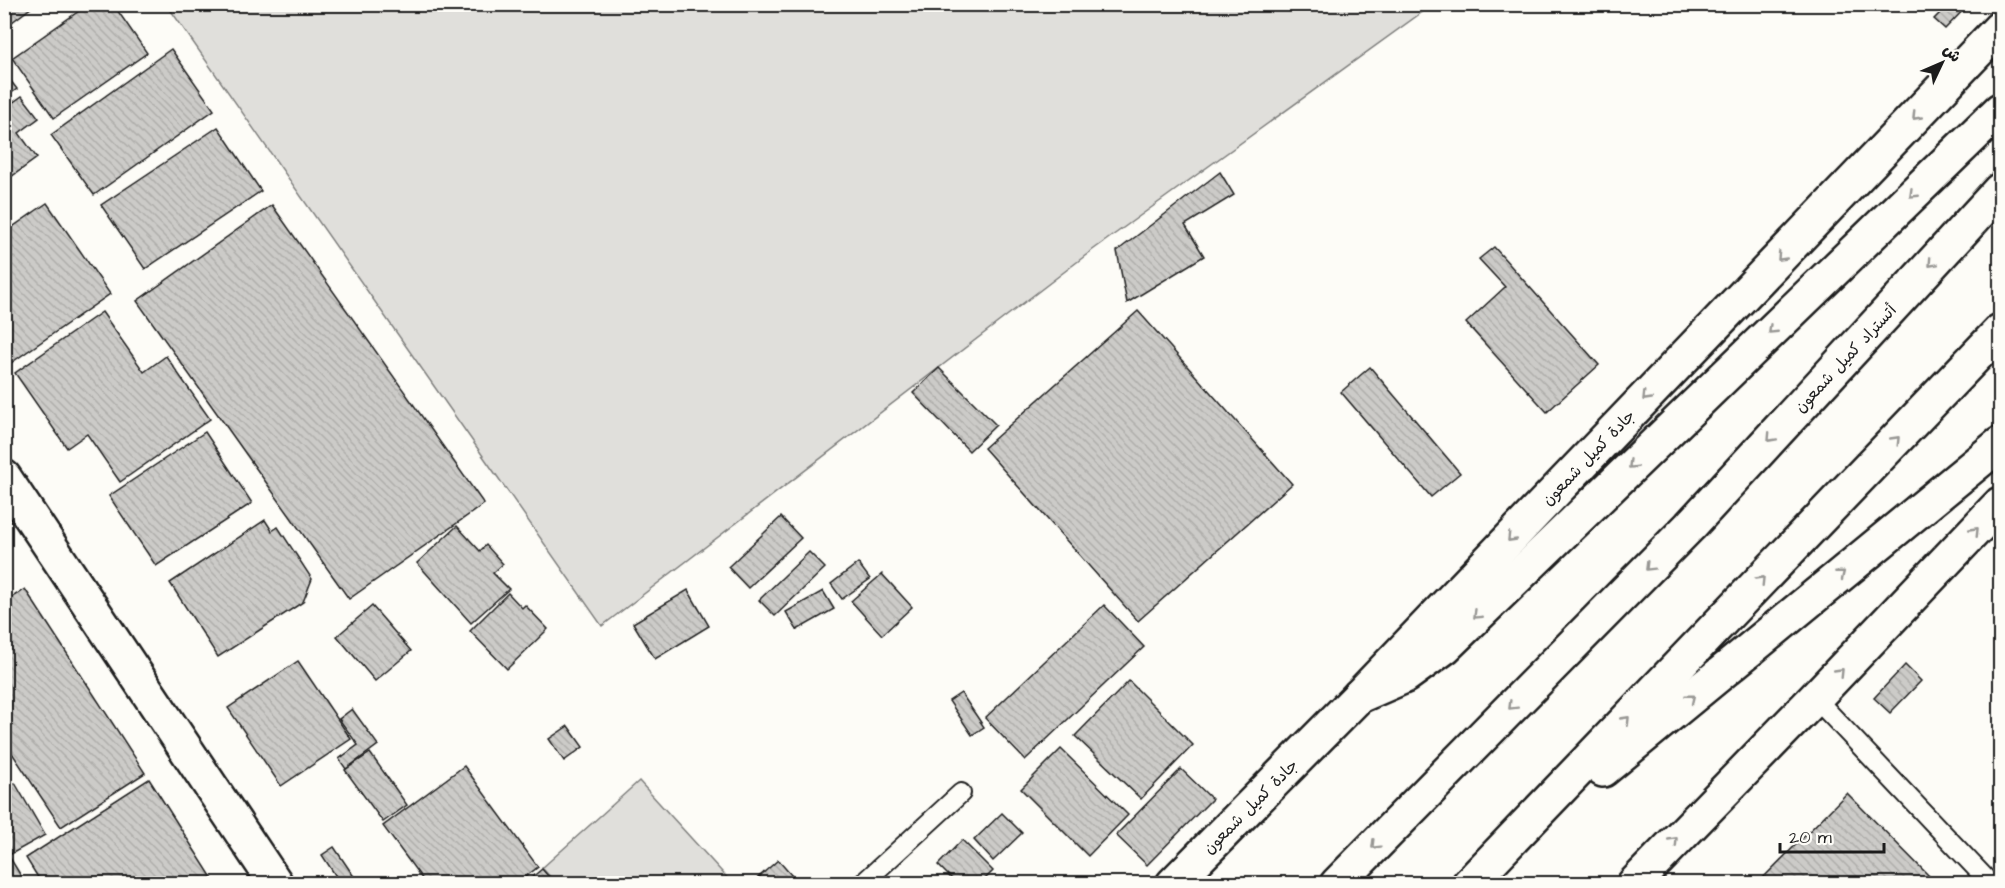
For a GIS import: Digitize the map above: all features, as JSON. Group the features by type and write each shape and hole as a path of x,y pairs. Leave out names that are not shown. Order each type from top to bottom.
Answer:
{"main road":[{"name":"جادة كميل شمعون","path":"1173,884 1359,696 2001,28"},
{"path":"1359,696 1405,676 1444,647 2001,110"},
{"name":"أتستراد كميل شمعون","path":"1337,884 1690,525 2001,190"},
{"path":"1476,876 2001,332"},
{"path":"1476,876 2001,444"},
{"path":"4,477 276,884"},
{"path":"1634,884 2001,504"}],"lane":[{"path":"1815,698 1991,884"},
{"path":"862,884 961,793"}],"shaded area":[{"path":"167,5 1432,5 1094,249 602,626"},
{"path":"639,781 732,883 556,883 542,868"}],"building":[{"path":"4,4 36,4 4,28"},
{"path":"89,4 113,4 147,53 54,118 12,58"},
{"path":"1935,4 1969,4 1945,29 1934,19 1942,11"},
{"path":"171,49 214,110 94,195 51,135"},
{"path":"4,72 17,89 4,98"},
{"path":"22,96 39,118 19,133 37,158 4,182 4,109"},
{"path":"218,127 261,191 145,269 101,205"},
{"path":"1220,172 1234,195 1185,225 1204,256 1127,303 1117,251"},
{"path":"47,203 110,294 8,365 4,360 4,233"},
{"path":"272,205 484,504 349,599 137,301"},
{"path":"1494,247 1599,365 1547,412 1466,323 1505,287 1479,259"},
{"path":"1138,311 1292,484 1138,621 984,448"},
{"path":"102,312 144,372 166,356 210,419 120,482 87,434 67,448 15,373"},
{"path":"1370,367 1460,473 1431,497 1341,392"},
{"path":"939,368 996,425 969,451 913,393"},
{"path":"205,432 252,503 156,566 109,496"},
{"path":"781,517 801,538 748,588 728,567"},
{"path":"265,520 272,531 278,527 312,579 303,602 218,657 170,583"},
{"path":"457,526 480,551 486,545 503,564 493,573 509,589 471,623 417,563"},
{"path":"809,552 825,568 775,616 759,600"},
{"path":"858,563 870,579 842,599 831,584"},
{"path":"882,574 912,607 882,635 851,601"},
{"path":"25,589 145,773 61,827 4,741 4,602"},
{"path":"688,590 709,626 655,659 633,623"},
{"path":"823,591 834,609 797,630 786,612"},
{"path":"508,593 522,608 525,605 548,629 507,669 470,631"},
{"path":"1104,605 1144,647 1025,760 985,718"},
{"path":"372,606 411,651 375,681 337,636"},
{"path":"298,661 351,739 281,786 228,708"},
{"path":"1905,665 1921,681 1890,713 1874,698"},
{"path":"1129,681 1193,745 1141,799 1075,736"},
{"path":"961,693 984,727 972,735 949,701"},
{"path":"352,709 378,745 346,769 339,759 358,745 339,719"},
{"path":"568,726 583,747 564,761 549,739"},
{"path":"1061,749 1128,815 1088,856 1021,789"},
{"path":"370,753 407,805 383,822 345,770"},
{"path":"464,766 538,867 516,884 426,884 383,826"},
{"path":"1181,769 1212,799 1147,865 1116,835"},
{"path":"149,779 216,884 42,884 26,858"},
{"path":"15,783 45,835 4,858 4,789"},
{"path":"1847,793 1937,884 1757,884"},
{"path":"1002,813 1022,833 993,861 974,840"},
{"path":"962,840 993,871 980,884 957,884 938,865"},
{"path":"334,847 359,884 341,884 322,855"},
{"path":"10,858 26,884 4,884 4,862"},
{"path":"778,860 799,884 752,883"},
{"path":"542,869 555,884 524,884"}]}
